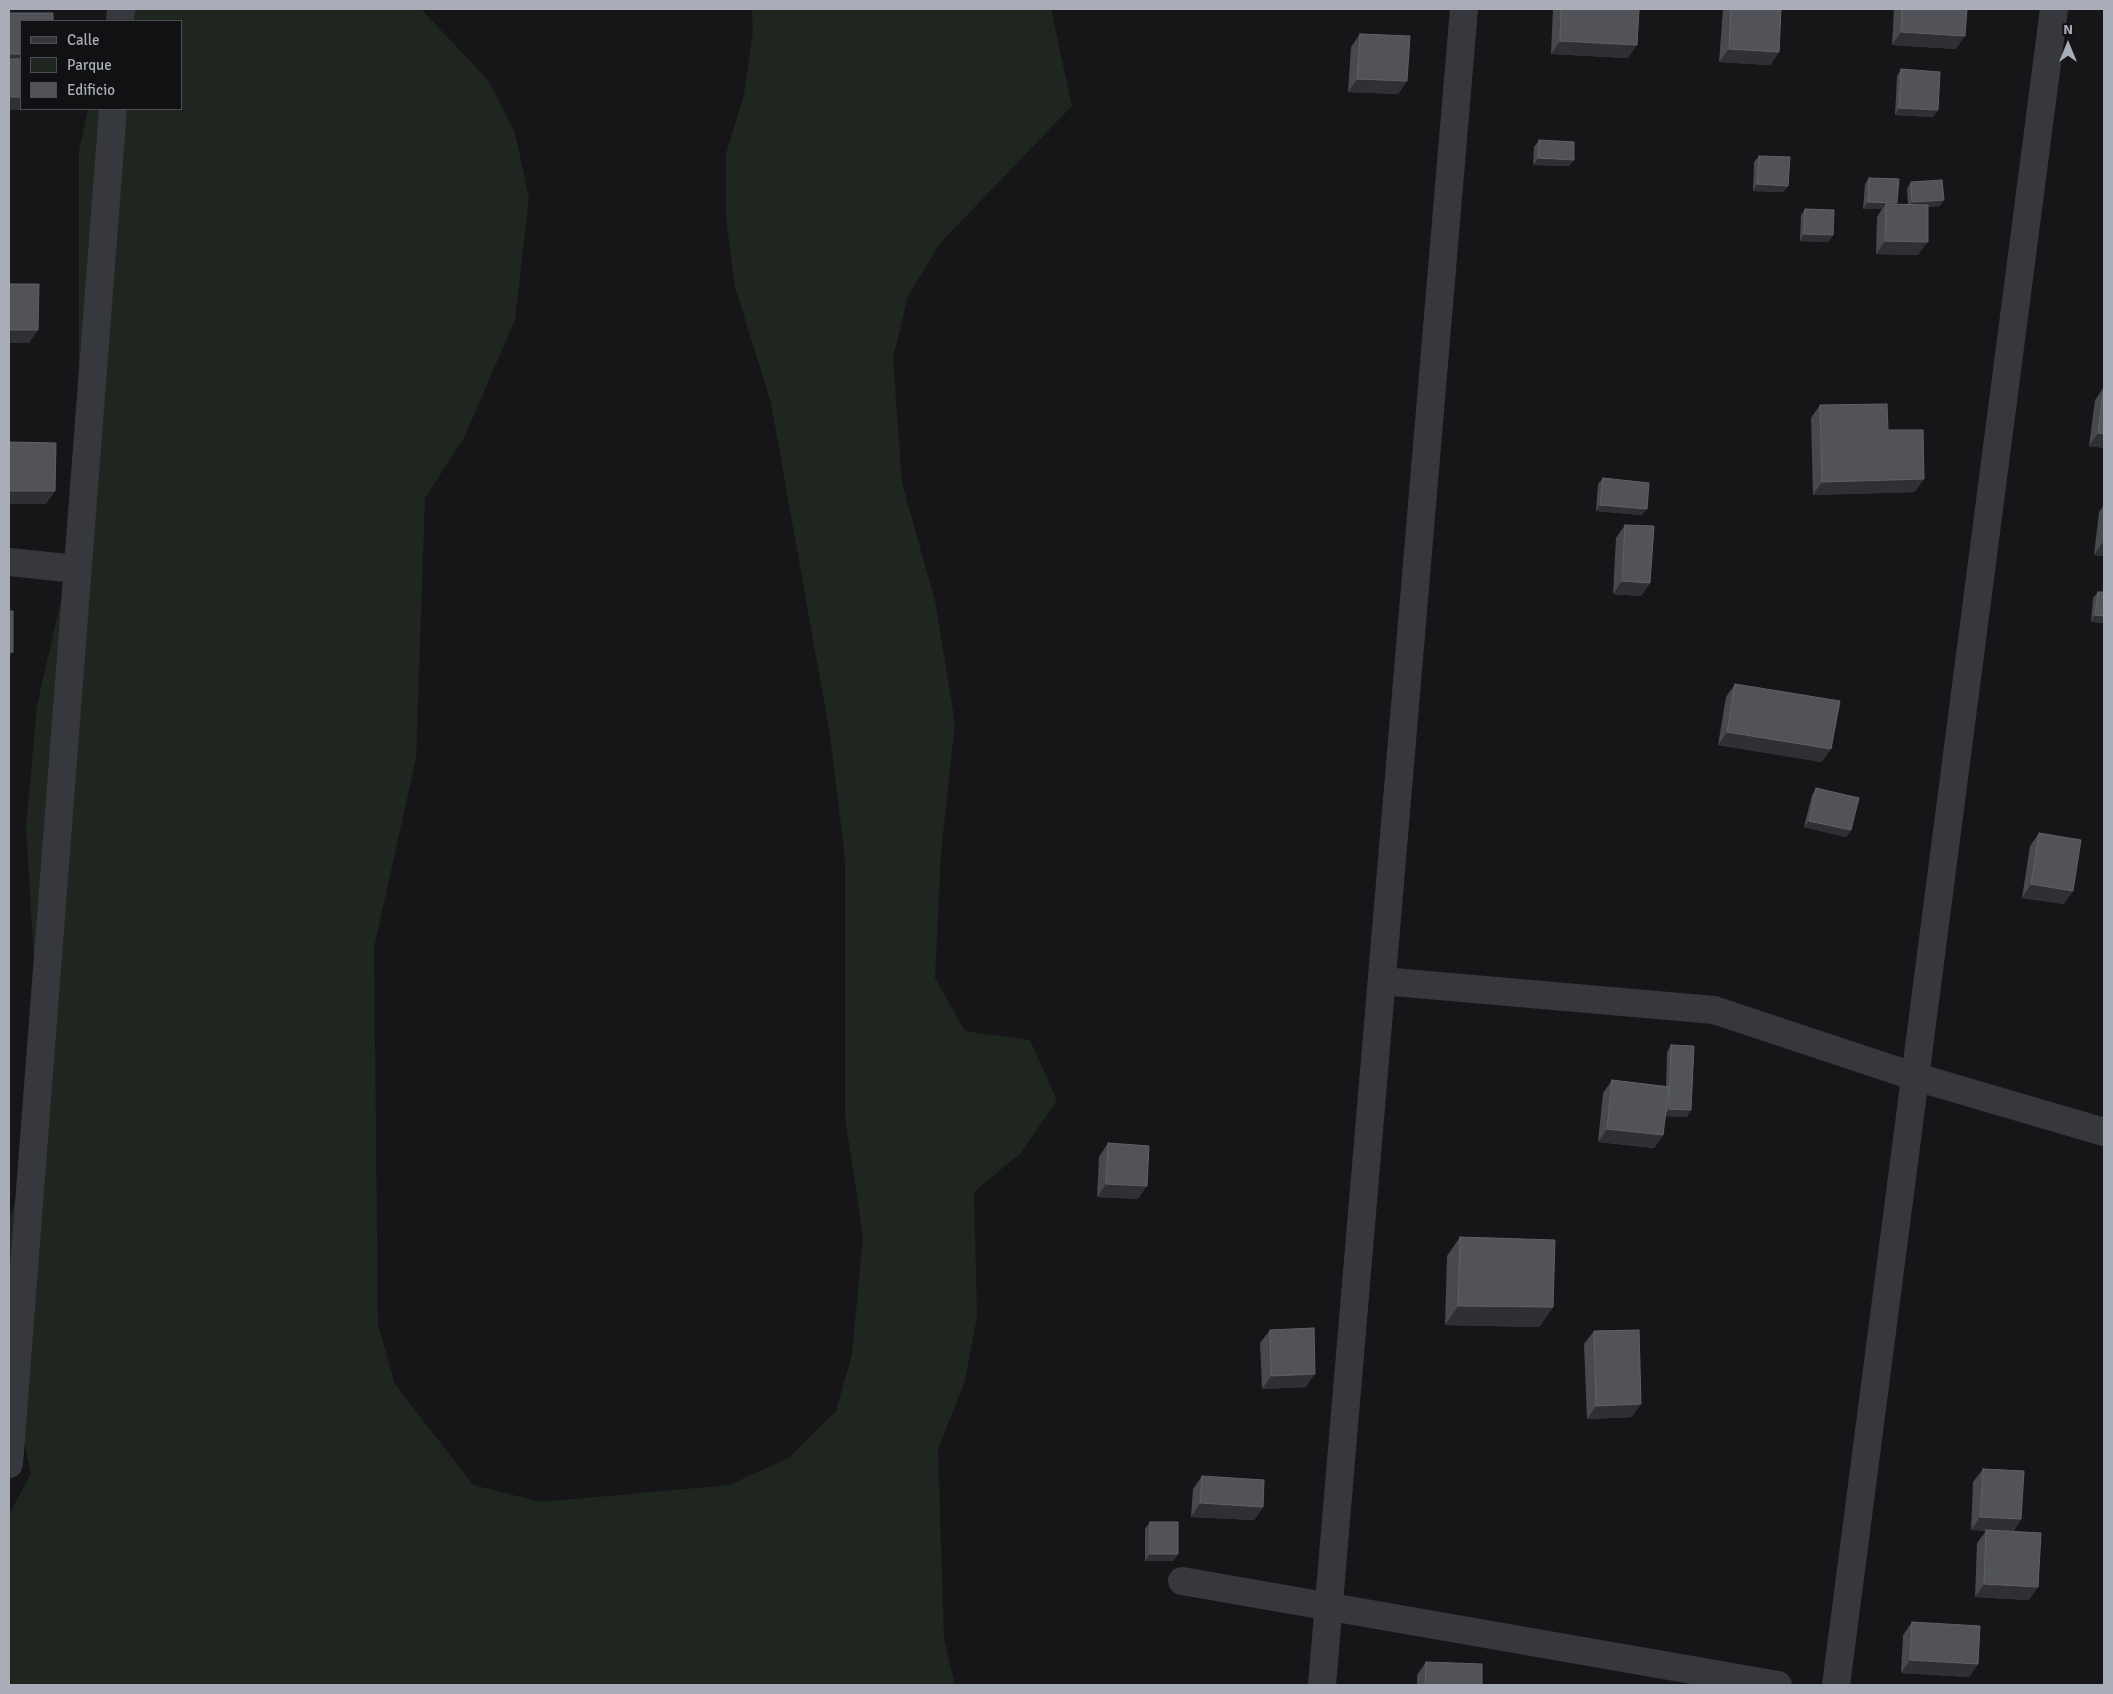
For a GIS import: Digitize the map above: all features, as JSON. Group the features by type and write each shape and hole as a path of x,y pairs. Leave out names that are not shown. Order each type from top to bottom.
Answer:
{"street":[{"path":"1322,1685 1464,9"},
{"path":"1836,1685 2054,9"},
{"path":"9,1464 18,1214 78,569 113,110"},
{"path":"9,562 78,569"},
{"path":"1382,981 1714,1010 1916,1077 2104,1132"},
{"path":"1182,1581 1778,1685"}],"green space":[{"path":"110,9 421,9 488,80 515,133 529,198 515,320 464,438 425,498 416,759 374,948 378,1325 395,1384 473,1485 541,1502 729,1485 789,1458 836,1411 852,1354 863,1236 845,1117 845,859 830,735 771,403 735,287 726,219 726,154 744,94 753,32 752,9 1051,9 1072,106 941,242 908,296 893,358 902,483 935,601 955,723 941,853 935,978 965,1031 1030,1040 1057,1100 1021,1153 974,1192 977,1316 965,1381 938,1449 944,1639 955,1685 9,1685 9,1515 31,1473 9,1373 9,1218 44,1126 26,827 37,705 79,521 79,151 88,110 182,110 182,20 106,20"}],"building":[{"path":"1561,9 1639,9 1637,45 1560,41"},
{"path":"1731,9 1781,9 1779,52 1729,49"},
{"path":"1902,9 1967,9 1965,36 1901,32"},
{"path":"9,13 53,13 53,20 20,20 20,54 9,54"},
{"path":"1360,34 1410,36 1407,81 1357,79"},
{"path":"9,59 20,59 20,97 9,97"},
{"path":"1901,69 1940,72 1938,110 1899,108"},
{"path":"1539,140 1574,142 1574,160 1538,158"},
{"path":"1759,156 1790,157 1788,186 1757,184"},
{"path":"1869,178 1899,179 1897,203 1868,202"},
{"path":"1942,180 1944,200 1912,202 1911,182"},
{"path":"1886,204 1928,205 1928,242 1885,241"},
{"path":"1805,209 1834,210 1833,235 1804,234"},
{"path":"9,284 39,284 38,330 9,330"},
{"path":"2104,387 2104,434 2098,433"},
{"path":"1887,404 1888,430 1923,430 1924,479 1822,482 1820,405"},
{"path":"9,442 56,443 55,491 9,491"},
{"path":"1603,478 1649,483 1647,509 1600,505"},
{"path":"1625,525 1654,526 1650,583 1622,581"},
{"path":"2098,592 2104,592 2104,616 2095,615"},
{"path":"9,611 13,611 13,652 9,652"},
{"path":"1735,684 1840,701 1831,749 1727,732"},
{"path":"1816,788 1859,798 1851,830 1809,821"},
{"path":"2039,833 2081,840 2073,891 2031,884"},
{"path":"1671,1045 1694,1046 1691,1110 1669,1109"},
{"path":"1612,1080 1669,1087 1663,1135 1607,1129"},
{"path":"1108,1143 1149,1146 1147,1186 1106,1184"},
{"path":"1460,1237 1555,1240 1553,1307 1458,1306"},
{"path":"1314,1328 1315,1374 1271,1376 1270,1330"},
{"path":"1639,1330 1641,1404 1596,1406 1594,1331"},
{"path":"1983,1469 2024,1471 2021,1519 1980,1517"},
{"path":"1202,1476 1264,1480 1263,1507 1200,1503"},
{"path":"1150,1522 1178,1522 1178,1554 1150,1554"},
{"path":"1986,1530 2041,1533 2038,1587 1984,1584"},
{"path":"1912,1622 1980,1626 1978,1664 1910,1660"},
{"path":"1426,1662 1482,1664 1482,1685 1425,1685"}]}
